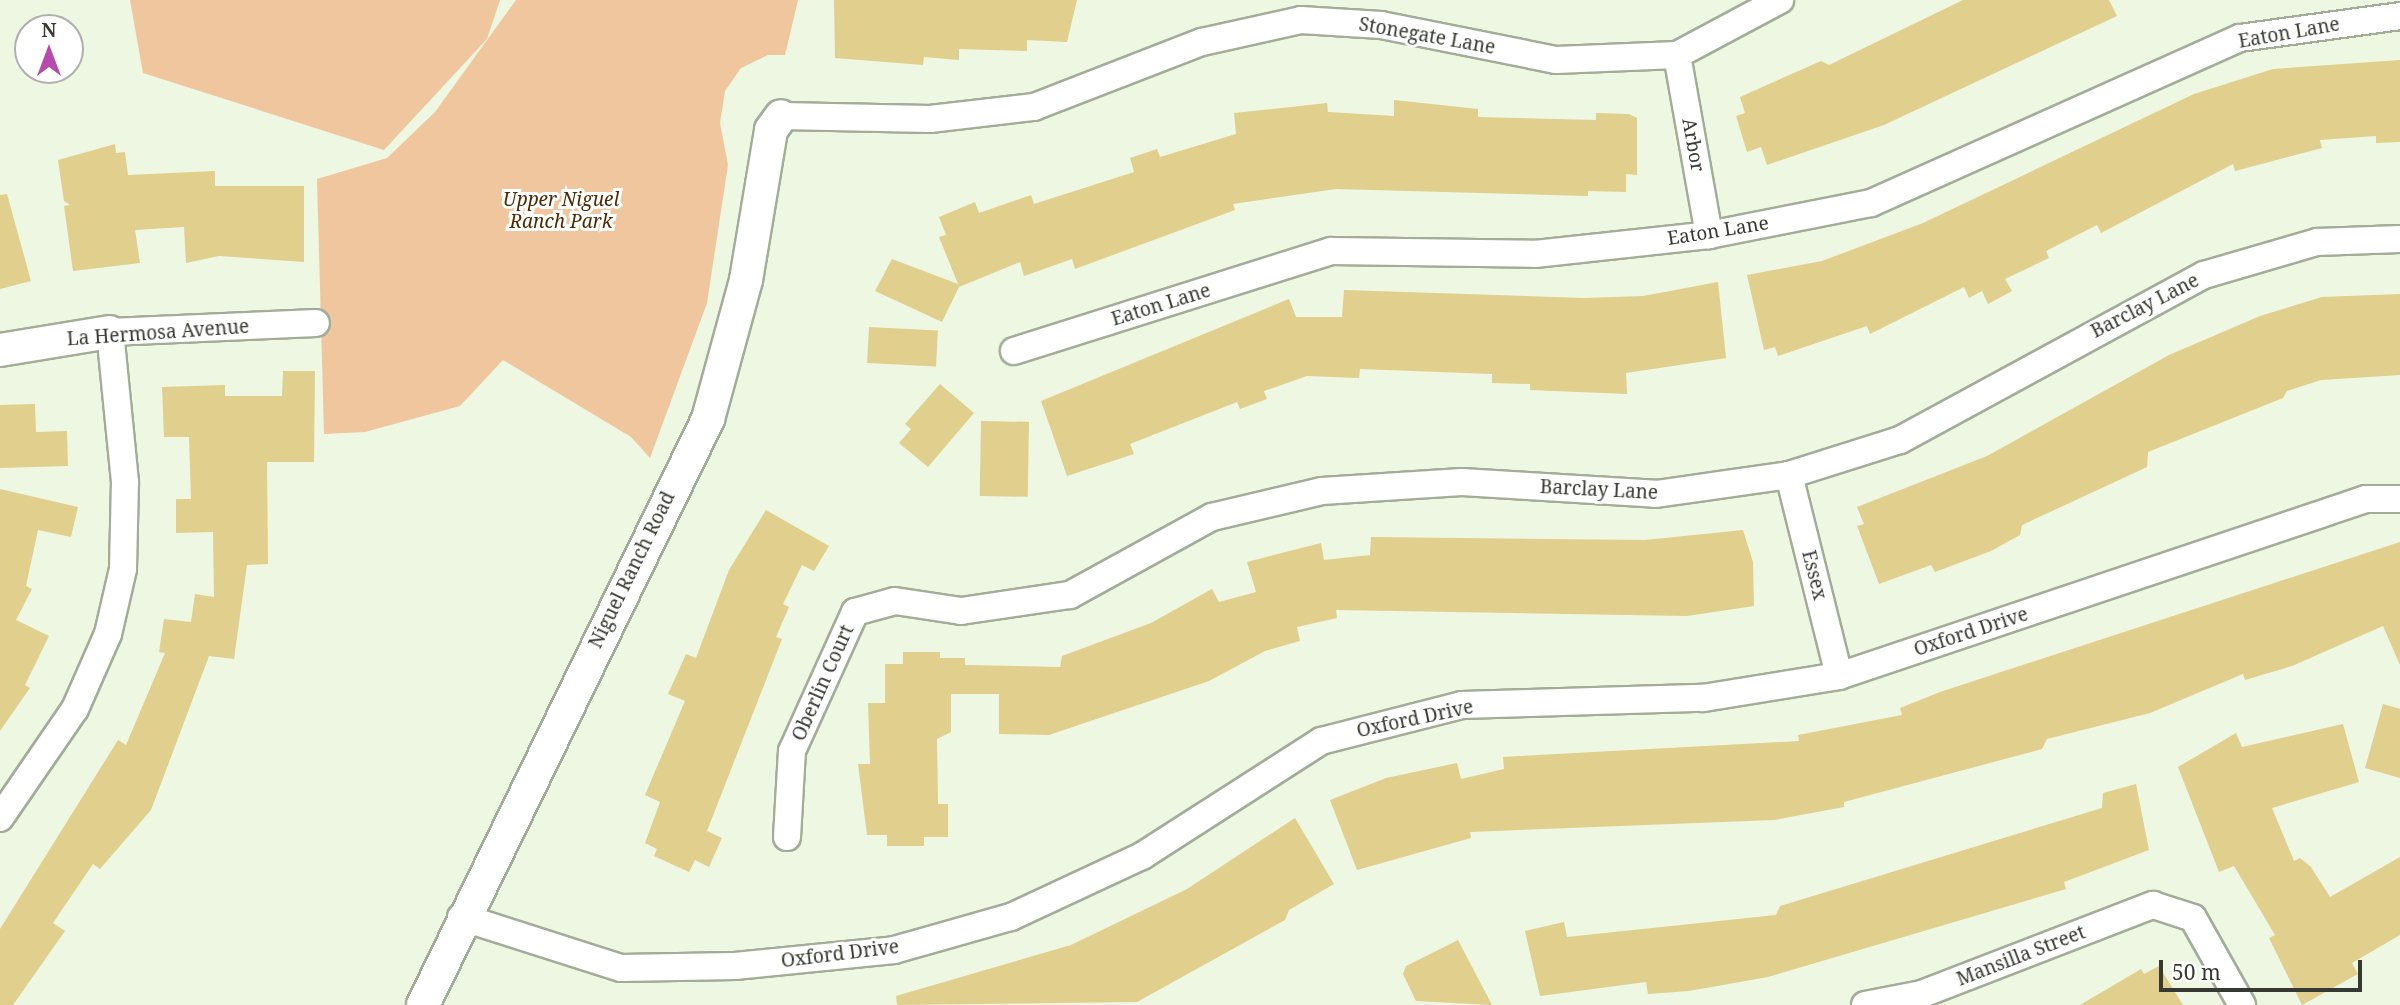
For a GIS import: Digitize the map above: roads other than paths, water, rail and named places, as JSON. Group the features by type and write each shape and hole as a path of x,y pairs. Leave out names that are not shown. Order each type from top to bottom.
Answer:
{"street":[{"name":"Stonegate Lane","path":"781,116 930,119 1034,107 1202,41 1301,20 1381,25 1556,60 1677,55 1780,0"},
{"name":"Eaton Lane","path":"1014,351 1331,251 1535,254 1709,235 1871,203 2240,38 2400,16"},
{"name":"Arbor","path":"1677,55 1709,235"},
{"name":"Niguel Ranch Road","path":"423,1005 461,917 708,419 746,280 771,130 781,116"},
{"name":"Barclay Lane","path":"855,612 895,601 961,611 1070,595 1212,517 1322,491 1462,482 1656,494 1789,475 1900,439 2204,275 2317,242 2400,239"},
{"name":"La Hermosa Avenue","path":"0,350 110,332 316,323"},
{"path":"0,818 75,709 111,621 123,569 125,482 110,332"},
{"name":"Essex","path":"1789,475 1839,676"},
{"name":"Oxford Drive","path":"461,917 621,968 735,966 894,950 1011,917 1142,856 1321,741 1462,705 1703,698 1839,676 2366,499 2400,499"},
{"name":"Oberlin Court","path":"787,838 792,751 855,612"},
{"name":"Mansilla Street","path":"1865,1005 1925,999 2153,905 2175,907 2193,918 2242,1005"}],"park label":[{"name":"Upper Niguel Ranch Park","path":"561,211"}]}
